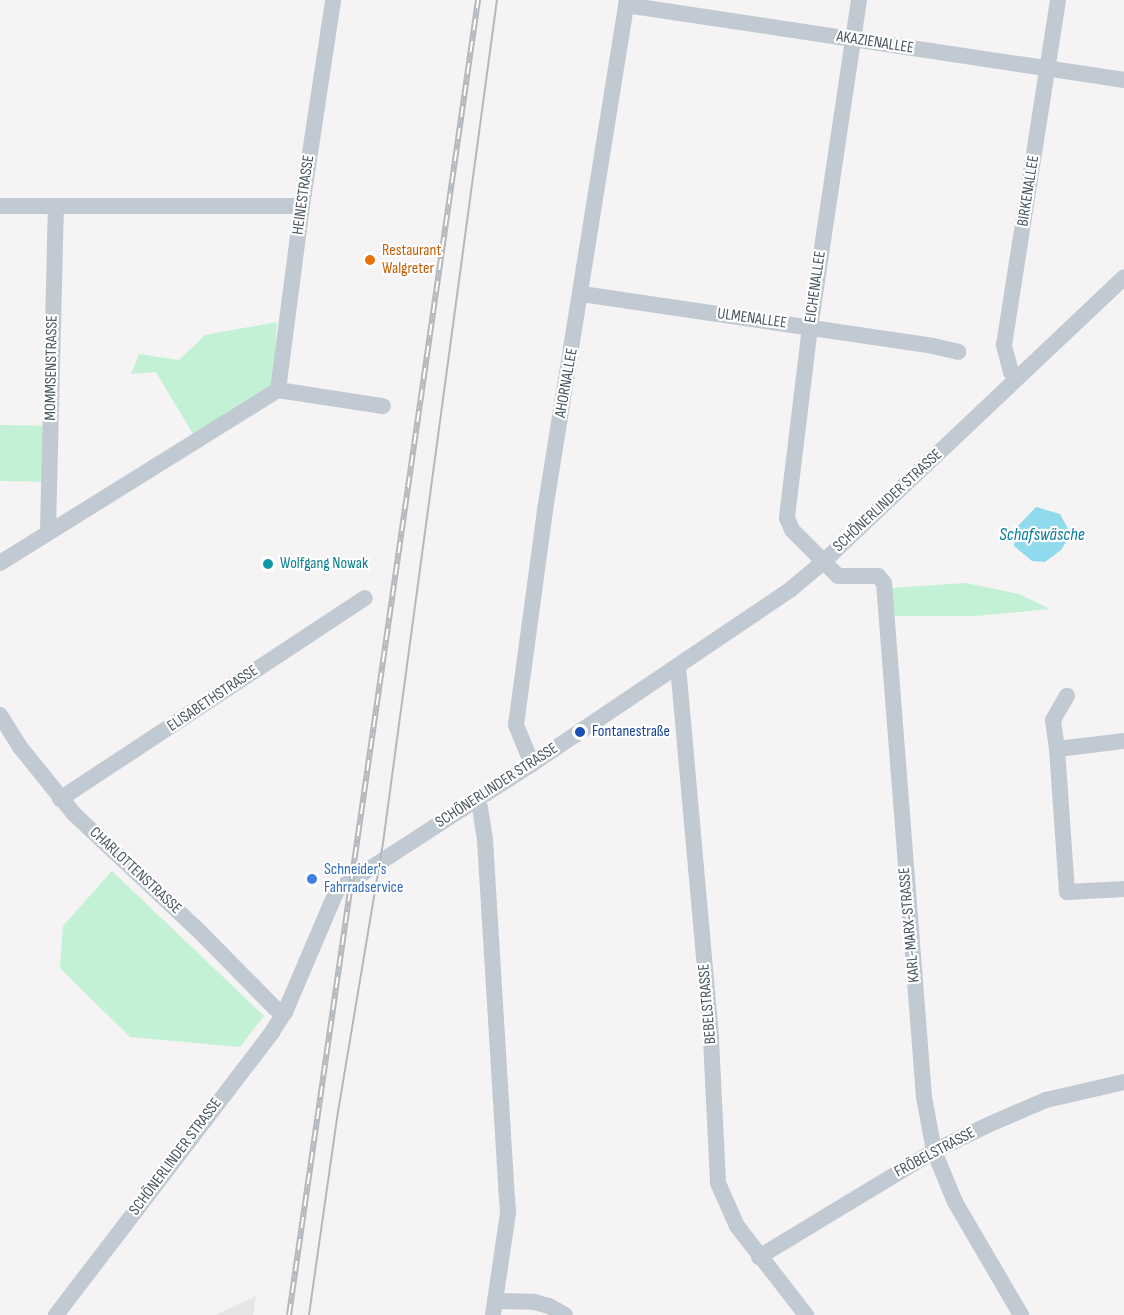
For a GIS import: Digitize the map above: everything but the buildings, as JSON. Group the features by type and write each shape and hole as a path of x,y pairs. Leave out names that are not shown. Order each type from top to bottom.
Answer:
{"street":[{"name":"HEINESTRASSE","path":"278,390 302,206 333,0"},
{"name":"EICHENALLEE","path":"822,563 792,530 787,518 810,327 859,0"},
{"name":"BIRKENALLEE","path":"1016,379 1011,372 1004,345 1058,0"},
{"name":"AKAZIENALLEE","path":"626,3 1124,80"},
{"name":"AHORNALLEE","path":"532,764 516,725 545,510 582,294 626,3"},
{"path":"0,206 302,206"},
{"name":"MOMMSENSTRASSE","path":"48,530 56,207"},
{"name":"SCHÖNERLINDER STRASSE","path":"56,1315 285,1012 338,890 532,764 791,589 822,563 1124,277"},
{"name":"ULMENALLEE","path":"582,294 810,327 958,352"},
{"path":"0,562 48,530 278,390 383,406"},
{"name":"KARL-MARX-STRASSE","path":"822,563 838,576 878,576 884,583 924,1097 934,1151 955,1202 1021,1315"},
{"name":"ELISABETHSTRASSE","path":"60,800 365,598"},
{"name":"BEBELSTRASSE","path":"678,666 711,1047 718,1183 737,1226 806,1315"},
{"path":"1067,696 1053,720 1067,892 1124,890"},
{"name":"CHARLOTTENSTRASSE","path":"0,715 60,800 275,1008 285,1012"},
{"path":"1057,748 1124,741"},
{"path":"476,800 480,808 484,840 508,1212 494,1308 534,1302 549,1306 565,1315"},
{"name":"FRÖBELSTRASSE","path":"759,1257 934,1151 1046,1100 1124,1082"}],"shaded area":[{"path":"256,1296 253,1315 216,1315"}],"green space":[{"path":"277,322 273,387 193,434 156,372 131,374 139,354 179,360 205,335"},
{"path":"0,425 46,426 45,482 0,481"},
{"path":"966,583 1019,594 1050,609 975,616 892,616 891,588"},
{"path":"112,871 264,1016 240,1047 130,1037 60,968 63,926"}],"water":[{"name":"Schafswäsche","path":"1036,507 1060,514 1071,534 1061,550 1045,562 1032,561 1014,546 1016,528"}],"tram line":[{"path":"309,1315 337,1118 383,843 497,0"}],"railway":[{"path":"289,1315 478,0"}],"place":[{"name":"Restaurant Walgreter","path":"370,260"},
{"name":"Wolfgang Nowak","path":"268,564"},
{"name":"Fontanestraße","path":"580,732"},
{"name":"Schneider's Fahrradservice","path":"312,879"}]}
